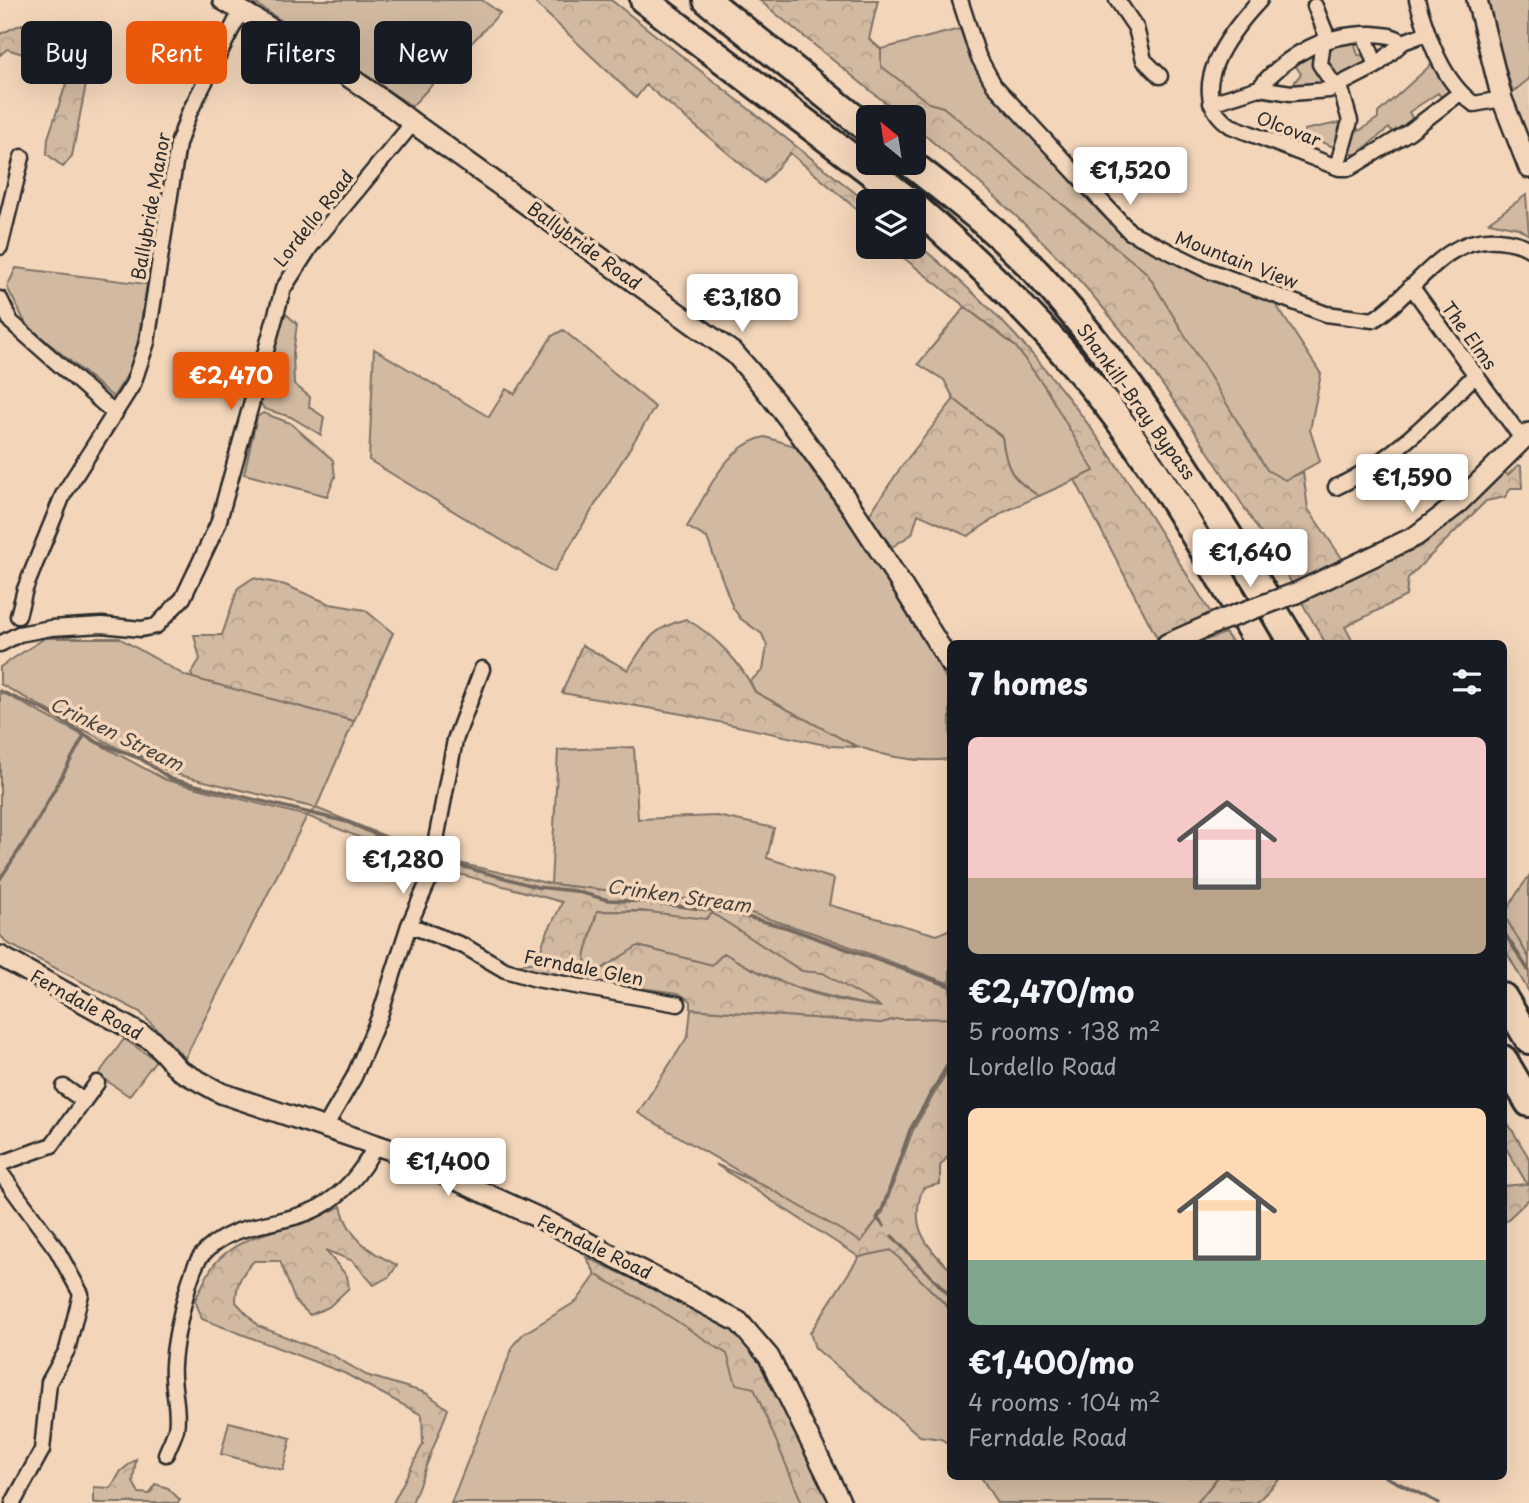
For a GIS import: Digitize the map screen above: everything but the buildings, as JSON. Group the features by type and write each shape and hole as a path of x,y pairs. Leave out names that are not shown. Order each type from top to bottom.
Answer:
{"highway":[{"path":"644,0 660,8 893,189"},
{"path":"707,0 856,119"},
{"name":"Shankill-Bray Bypass","path":"926,175 960,202 1036,272 1104,350 1203,493 1292,640"},
{"name":"Shankill-Bray Bypass","path":"926,216 978,262 1094,389 1148,461 1257,640"},
{"path":"1507,1004 1529,1040"},
{"path":"1507,1066 1529,1103"}],"street":[{"name":"Ballybride Road","path":"223,0 274,27 371,90 735,354 766,389 859,516 947,658"},
{"name":"Mountain View","path":"960,0 978,56 994,85 1130,232 1207,270 1326,314 1373,320 1395,307 1411,286"},
{"path":"1118,0 1136,28 1144,60 1160,76"},
{"path":"1260,0 1236,28 1221,52 1211,77 1211,103 1259,88 1287,92 1338,87 1376,66 1403,42 1427,33"},
{"path":"1417,0 1427,33 1460,93 1474,104 1502,99"},
{"path":"1477,0 1502,99 1529,168"},
{"path":"1315,6 1325,40 1320,64 1338,87 1350,121 1337,167 1358,165 1460,93"},
{"name":"Ballybride Manor","path":"18,616 25,589 63,495 133,384 147,341 178,144 189,113 241,11"},
{"path":"1259,88 1282,65 1325,40 1364,34 1393,35 1403,42"},
{"path":"1364,34 1376,66"},
{"path":"1282,65 1287,92"},
{"name":"Olcovar","path":"1211,103 1223,121 1231,126 1337,167"},
{"name":"Lordello Road","path":"0,644 19,634 51,628 102,625 141,629 156,625 183,598 218,524 283,289 310,247 413,123"},
{"path":"0,247 22,157"},
{"path":"1411,286 1447,254 1478,239 1503,240 1529,249"},
{"name":"The Elms","path":"1411,286 1526,437"},
{"path":"0,299 11,322 114,414"},
{"path":"1336,487 1355,478 1391,451 1434,415 1476,374"},
{"path":"1176,640 1296,593 1416,536 1455,506 1526,437"},
{"path":"325,1127 354,1077 428,882 455,740 482,669"},
{"name":"Ferndale Glen","path":"410,925 464,946 505,970 536,979 678,1004"},
{"name":"Ferndale Road","path":"0,956 153,1041 179,1070 221,1093 391,1150 552,1224 742,1324 769,1357 841,1503"},
{"path":"0,1164 52,1145 97,1083"},
{"path":"64,1087 84,1101"},
{"path":"166,1454 176,1427 173,1364 186,1291 200,1257 228,1235 260,1222 301,1214 325,1203 345,1189 364,1168 375,1146"},
{"path":"0,1172 57,1250 81,1294 67,1350 49,1382 42,1450 13,1503"}],"shaded area":[{"path":"1529,81 1529,141 1513,96"}],"green space":[{"path":"250,0 482,0 500,13 472,43 472,21 374,21 374,81 360,72 360,21 282,21"},
{"path":"532,0 611,0 856,194 856,209 790,153 764,183 646,85 636,98"},
{"path":"759,0 878,0 869,39 881,49 881,66 929,103 943,107 1147,273 1267,470 1285,480 1303,472 1308,509 1346,564 1293,585 1166,390 1110,316 1061,260 1021,220 926,136 926,105 888,105"},
{"path":"1484,0 1529,0 1529,79 1513,92"},
{"path":"21,24 21,53 7,49 0,55 0,34"},
{"path":"960,29 981,76 1100,213 1126,236 1165,258 1271,297 1321,374 1310,430 1320,461 1276,486 1213,416 926,119 926,105 913,105 880,71 881,49"},
{"path":"1364,40 1355,45 1358,55 1369,56 1371,63 1336,82 1324,46"},
{"path":"1317,46 1330,84 1292,85 1301,74 1295,65 1284,65"},
{"path":"1434,62 1452,90 1444,100 1438,93 1409,112 1413,120 1394,133 1389,128 1357,154 1304,135 1304,130 1353,120 1359,131 1378,118 1378,113"},
{"path":"66,84 86,84 72,156 63,167 47,154 48,138"},
{"path":"378,84 433,84 412,106"},
{"path":"1526,195 1529,235 1518,228 1489,222"},
{"path":"926,251 984,303 1050,375 1124,476 1213,616 1157,638 1075,480 1094,471 1045,387 1016,347 905,259 926,259"},
{"path":"16,268 147,284 134,365 113,397 26,324 7,287"},
{"path":"965,307 1016,347 1045,387 1095,471 1039,496 1022,484 1012,472 1002,437 954,399 944,380 918,364"},
{"path":"284,312 297,324 293,353 294,384 310,397 309,407 324,417 321,435 291,417 264,409 260,402"},
{"path":"563,330 655,407 554,572 369,460 374,349 489,417 506,389 515,394 552,336"},
{"path":"954,399 1002,437 1012,472 1022,484 1039,496 1004,512 968,536 918,514 912,534 892,547 869,515 901,467"},
{"path":"263,413 290,423 333,460 335,477 327,496 244,474 257,417"},
{"path":"765,437 795,446 902,598 947,680 947,759 922,760 871,751 825,731 755,692 750,681 763,670 767,646 762,634 741,619 733,608 707,538 687,527 718,473 738,450"},
{"path":"1518,465 1521,466 1522,488 1511,488 1505,497 1486,501 1408,578 1406,596 1345,627 1352,640 1324,640 1301,601 1385,562 1410,547 1457,514 1504,472 1508,475"},
{"path":"253,578 285,585 330,604 365,610 393,633 354,721 193,678 191,674 200,659 194,635 222,635 238,588"},
{"path":"686,619 726,650 755,692 857,747 830,746 682,714 562,693 582,645 628,670 651,637 664,627"},
{"path":"1225,633 1231,640 1206,640"},
{"path":"45,638 119,638 186,676 354,721 316,808 171,773 144,757 121,750 0,684 0,667"},
{"path":"0,691 166,780 307,816 185,1058 140,1012 7,943 0,935"},
{"path":"634,747 638,819 717,816 774,828 767,858 834,879 829,905 937,935 947,930 947,983 720,903 551,884 558,750"},
{"path":"316,808 432,855 429,866 307,816"},
{"path":"450,861 551,884 720,903 816,934 947,983 947,1018 895,1019 881,1023 691,1009 691,1001 678,993 534,974 510,966 541,961 542,945 562,902 448,871","holes":["597,911 641,911 706,919 712,913 802,971 823,973 881,1007 800,989 780,982 724,953 712,965 638,946 587,978 585,957"]},
{"path":"1529,876 1529,971 1507,931 1507,912"},
{"path":"597,911 712,913 802,971 823,972 885,1009 783,982 724,953 712,965 638,946 587,979 585,957"},
{"path":"1507,920 1529,958 1529,992 1507,953"},
{"path":"691,1009 881,1023 895,1019 947,1018 947,1072 913,1130 883,1212 861,1242 638,1113 688,1036"},
{"path":"124,1039 156,1060 129,1096 98,1075"},
{"path":"947,1072 947,1158 940,1166 940,1184 923,1188 918,1212 926,1242 947,1266 947,1306 891,1250 859,1257 715,1164 769,1188 861,1242 883,1212 913,1130"},
{"path":"1507,1122 1529,1158 1529,1199 1507,1220 1507,1186 1527,1184 1507,1150"},
{"path":"341,1206 354,1235 377,1255 397,1265 390,1276 374,1285 353,1261 325,1250 347,1276 349,1288 329,1307 310,1315 295,1301 280,1261 254,1261 240,1280 236,1302 258,1326 332,1355 366,1375 426,1393 448,1409 412,1503 393,1503 423,1444 422,1415 344,1373 202,1319 195,1300 213,1266 239,1244 326,1214"},
{"path":"891,1250 947,1306 947,1443 941,1439 920,1436 815,1348 810,1333 859,1257"},
{"path":"586,1257 691,1306 747,1340 837,1503 802,1503 754,1388 736,1384 727,1354 655,1307 596,1275"},
{"path":"603,1265 738,1337 826,1503 451,1503 514,1344 523,1334 577,1301"},
{"path":"229,1422 291,1438 283,1470 221,1454"},
{"path":"136,1459 133,1482 139,1493 150,1494 155,1484 168,1488 180,1500 178,1503 94,1503 94,1487 111,1488 121,1471"},
{"path":"983,1480 1216,1480 1197,1503 997,1503"},
{"path":"1216,1480 1279,1480 1256,1503 1197,1503"}],"waterway":[{"name":"Crinken Stream","path":"0,691 46,711 99,743 141,759 171,779 347,822 424,856"},
{"path":"0,879 31,832 85,734"},
{"name":"Crinken Stream","path":"439,860 537,887 575,891 608,900 648,902 732,913 788,928 947,985"},
{"name":"Crinken Stream","path":"1507,937 1529,971"},
{"path":"884,1226 877,1218 910,1130 947,1066"},
{"path":"892,1236 947,1293"},
{"path":"1392,1480 1439,1503"}]}
